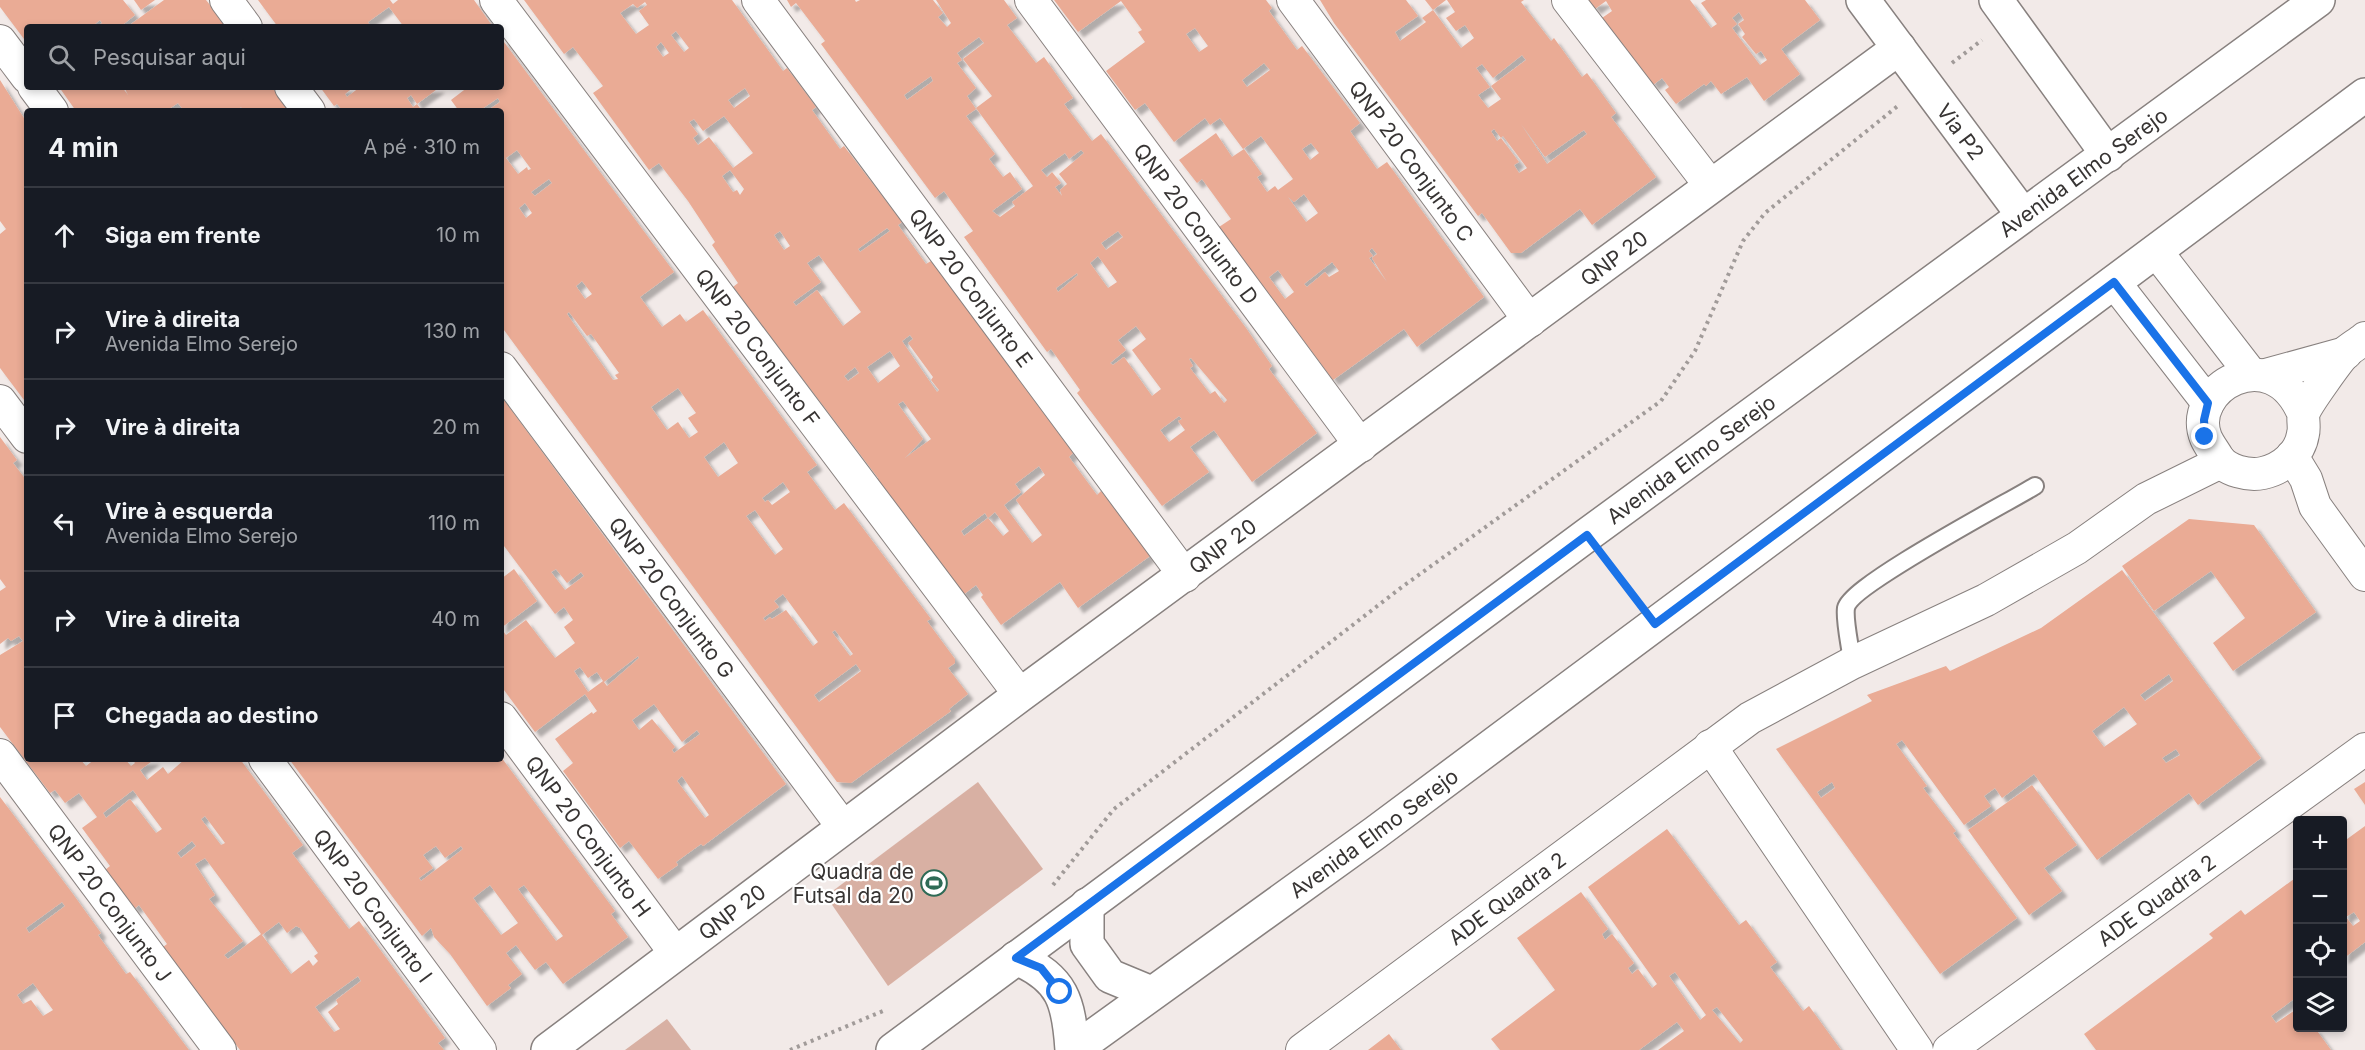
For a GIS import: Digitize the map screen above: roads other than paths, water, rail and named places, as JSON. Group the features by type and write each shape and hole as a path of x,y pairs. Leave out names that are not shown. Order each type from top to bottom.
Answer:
{"main road":[{"name":"Via P2","path":"1863,0 2023,215"},
{"name":"Avenida Elmo Serejo","path":"893,1050 1587,535 2318,0"},
{"path":"2003,9 2108,155"},
{"name":"QNP 20","path":"548,1050 1020,695 1185,576 1710,185 1899,48"},
{"name":"Avenida Elmo Serejo","path":"1073,1050 1374,834 2365,95"},
{"path":"1087,905 1087,944 1110,976 1151,993"},
{"path":"1016,958 1041,968 1060,992 1070,1019 1073,1050"}],"street":[{"path":"226,0 244,24"},
{"name":"QNP 20 Conjunto F","path":"496,0 1020,695"},
{"name":"QNP 20 Conjunto E","path":"758,0 1185,576"},
{"name":"QNP 20 Conjunto D","path":"1031,0 1361,446"},
{"name":"QNP 20 Conjunto C","path":"1293,0 1530,321"},
{"path":"1568,0 1710,185"},
{"path":"0,40 24,73"},
{"path":"36,90 50,108"},
{"path":"293,90 307,108"},
{"path":"2156,251 2258,374 2283,383 2296,396 2303,413 2303,436 2292,456 2279,468 2262,473 2247,473 2213,449 2204,420 2208,403 2226,383 2258,374 2355,346"},
{"path":"2114,282 2208,403"},
{"path":"2303,413 2355,346"},
{"name":"QNP 20 Conjunto G","path":"504,372 843,827"},
{"path":"0,400 24,433"},
{"name":"ADE Quadra 2","path":"1302,1050 1750,718 1852,663 1986,600 2077,548 2213,449"},
{"path":"2292,456 2306,479 2315,506 2365,575"},
{"path":"2262,473 2287,493 2315,506"},
{"name":"QNP 20 Conjunto H","path":"504,722 676,954"},
{"path":"1710,746 1917,1050"},
{"name":"ADE Quadra 2","path":"1949,1050 2365,749"},
{"name":"QNP 20 Conjunto J","path":"0,755 220,1050"},
{"name":"QNP 20 Conjunto I","path":"267,762 480,1050"}],"lane":[{"path":"1852,663 1846,608 1853,598 1894,568 2035,486"}],"place":[{"name":"Quadra de Futsal da 20","path":"934,883"}]}
